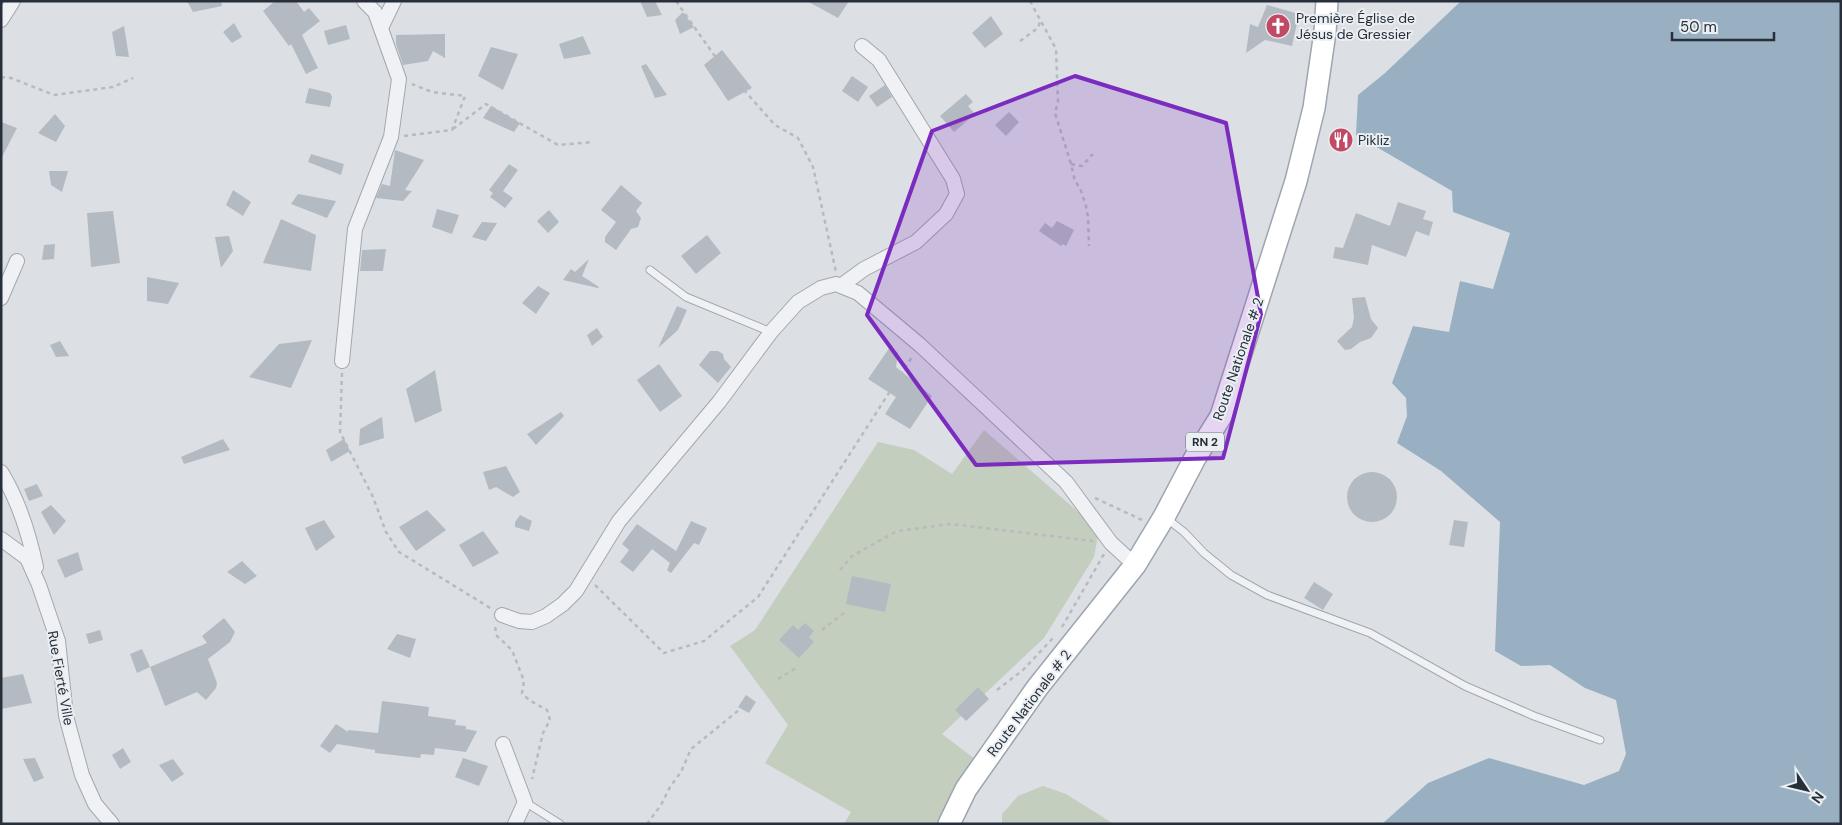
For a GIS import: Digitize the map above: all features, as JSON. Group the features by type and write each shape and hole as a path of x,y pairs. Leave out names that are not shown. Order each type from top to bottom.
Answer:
{"main road":[{"name":"Route Nationale # 2","path":"949,824 966,789 1032,696 1135,565 1195,458 1221,416 1296,181 1314,108 1325,32 1327,1"}],"street":[{"path":"1,20 13,1"},
{"path":"342,361 356,229 391,137 399,79 376,12 364,1"},
{"path":"381,28 394,1"},
{"path":"502,615 519,621 532,622 546,616 563,604 576,591 619,521 719,402 771,332 798,302 821,288 839,284 864,268 916,242 946,214 957,194 953,179 879,60 862,46"},
{"path":"1,298 18,261"},
{"path":"839,284 858,293 920,345 1066,482 1111,543 1135,565"},
{"path":"1,472 8,483 29,535 39,585"},
{"name":"Rue Fierté Ville","path":"1,540 28,558 39,585 58,641 66,716 82,775 95,804 112,824"},
{"path":"503,744 525,802 515,824"}],"lane":[{"path":"650,270 686,296 771,332"},
{"path":"1160,522 1184,532 1204,553 1231,575 1267,595 1370,633 1466,686 1534,716 1600,740"},
{"path":"525,802 560,824"}],"path":[{"path":"676,1 719,62 775,125 798,138 813,167 839,284"},
{"path":"1030,1 1056,49 1058,102 1055,113 1075,181 1080,188 1087,211 1089,246"},
{"path":"1020,41 1038,28 1040,22"},
{"path":"1,77 11,78 54,95 113,87 133,78"},
{"path":"399,79 432,92 466,96 452,130"},
{"path":"391,137 452,130 486,104 558,145 593,142"},
{"path":"1071,164 1082,166 1092,155 1089,157"},
{"path":"586,577 664,653 704,641 758,598 920,345"},
{"path":"342,361 340,432 373,497 386,532 400,552 502,615 495,625 497,636 512,650 524,681 522,693 528,700 547,710 550,720 543,733 525,802"},
{"path":"1089,494 1112,507 1160,522"},
{"path":"840,570 852,556 897,531 951,524 1111,543 1060,630"},
{"path":"822,630 845,612"},
{"path":"997,690 1023,670 1054,636"},
{"path":"778,679 796,668"},
{"path":"647,824 662,805 670,787 682,772 691,749 739,710"}],"highlighted area":[{"path":"1075,76 1226,123 1261,314 1223,458 976,465 867,315 932,131"}],"green space":[{"path":"984,430 1099,530 1094,557 1044,638 942,734 975,759 941,824 844,824 851,812 765,763 788,725 730,646 755,630 878,442 914,450 952,474"},
{"path":"1043,786 1066,794 1114,824 1002,824 1002,814 1018,796"}],"water":[{"path":"1461,1 1841,1 1841,824 1382,824 1428,783 1489,758 1584,785 1619,771 1626,754 1616,700 1585,688 1550,665 1521,666 1495,651 1500,522 1441,471 1397,443 1407,416 1406,398 1392,383 1413,326 1449,332 1460,281 1493,289 1510,233 1453,212 1452,191 1356,135 1358,95 1385,73"}],"building":[{"path":"187,1 221,1 222,6 193,12"},
{"path":"275,1 296,1 304,12 309,8 320,21 302,35 318,68 306,74 291,44 289,46 263,11"},
{"path":"640,1 655,1 662,15 647,17"},
{"path":"807,1 849,1 838,18"},
{"name":"Première Église de Jésus de Gressier","path":"1267,5 1299,14 1292,46 1265,40 1246,53 1250,24 1258,27"},
{"path":"683,12 694,27 680,34 675,20"},
{"path":"991,16 1003,34 985,48 972,33"},
{"path":"234,23 242,37 232,43 223,32"},
{"path":"346,25 350,39 328,45 324,31"},
{"path":"124,26 129,57 116,56 112,32"},
{"path":"445,34 445,58 433,51 428,61 403,65 396,44 396,35"},
{"path":"583,36 591,54 564,59 559,44"},
{"path":"491,47 518,54 503,90 478,76"},
{"path":"722,50 752,88 728,101 704,65"},
{"path":"646,64 667,95 655,98 641,66"},
{"path":"852,76 868,87 858,102 842,91"},
{"path":"885,85 892,97 877,107 869,96"},
{"path":"309,88 330,93 332,97 330,107 305,103"},
{"path":"966,94 973,102 968,106 975,114 954,132 940,116"},
{"path":"491,106 520,123 514,132 483,118"},
{"path":"1009,112 1019,122 1006,136 995,125"},
{"path":"55,114 65,126 56,142 38,133"},
{"path":"1,122 17,128 1,159"},
{"path":"395,150 424,160 405,190 412,191 403,201 376,198 382,184 390,186"},
{"path":"311,154 344,164 341,175 308,162"},
{"path":"509,164 518,170 503,191 513,198 505,208 490,197 493,193 489,190"},
{"path":"49,171 68,171 62,192 51,185"},
{"path":"621,185 642,203 636,211 641,218 638,227 631,229 616,250 605,242 605,237 616,222 601,210"},
{"path":"233,190 251,202 243,216 226,205"},
{"path":"298,194 336,201 327,218 291,204"},
{"path":"1398,202 1426,211 1423,219 1433,222 1429,236 1416,231 1406,257 1372,245 1368,265 1333,258 1335,247 1343,248 1356,213 1390,226"},
{"path":"437,209 459,215 452,234 432,227"},
{"path":"549,210 559,222 548,233 537,221"},
{"path":"113,211 120,263 91,267 87,213"},
{"path":"281,219 316,235 311,271 263,263"},
{"path":"1057,221 1074,230 1066,246 1063,244 1061,246 1039,231 1045,223 1052,228"},
{"path":"482,222 497,223 486,241 472,237"},
{"path":"707,235 721,253 696,274 681,256"},
{"path":"229,236 233,251 221,268 215,237"},
{"path":"55,244 54,259 42,260 44,245"},
{"path":"386,249 383,271 360,271 362,250"},
{"path":"589,259 582,276 598,288 563,280 571,269 575,272"},
{"path":"147,277 179,283 168,304 147,301"},
{"path":"538,286 550,293 536,314 522,303"},
{"path":"1365,297 1371,319 1378,328 1371,338 1360,342 1351,349 1345,350 1337,341 1352,327 1354,318 1352,298"},
{"path":"677,306 687,310 678,330 658,348"},
{"path":"597,328 603,337 592,346 587,335"},
{"path":"312,340 291,388 249,377 279,344"},
{"path":"60,341 69,356 56,357 50,345"},
{"path":"890,347 898,353 896,367 932,396 910,429 885,414 896,397 868,379"},
{"path":"710,351 718,351 723,354 724,359 731,367 718,383 699,365"},
{"path":"659,364 682,396 660,412 637,380"},
{"path":"435,370 442,411 415,423 406,389"},
{"path":"561,412 564,416 536,445 527,434"},
{"path":"382,417 384,438 359,446 360,429"},
{"path":"223,439 230,450 184,464 181,457"},
{"path":"344,439 350,451 331,462 326,450"},
{"path":"506,466 520,492 513,497 496,487 489,490 483,472"},
{"path":"1367,472 1377,472 1390,479 1397,492 1397,502 1390,515 1377,522 1367,522 1358,518 1351,511 1347,502 1347,492 1351,483 1358,476"},
{"path":"37,484 43,496 29,501 24,489"},
{"path":"51,505 66,521 54,535 41,512"},
{"path":"427,510 446,530 416,551 399,527"},
{"path":"520,515 532,521 529,531 515,527 515,522"},
{"path":"324,520 335,537 316,551 305,528"},
{"path":"1454,520 1468,522 1464,547 1449,545"},
{"path":"691,521 707,528 699,545 694,543 671,573 667,570 670,563 652,549 633,572 620,562 629,550 622,544 637,524 676,551"},
{"path":"483,531 499,553 473,567 459,545"},
{"path":"78,552 83,570 65,578 57,560"},
{"path":"242,561 257,576 245,584 227,572"},
{"path":"852,576 891,584 885,612 846,604"},
{"path":"1314,582 1333,594 1323,610 1304,598"},
{"path":"224,618 235,632 230,642 208,659 217,683 216,688 206,700 197,692 165,706 150,667 207,643 202,636"},
{"path":"805,623 814,631 809,637 814,642 799,658 779,640 793,625 798,630"},
{"path":"100,630 103,640 89,644 86,634"},
{"path":"397,634 416,639 410,658 387,649"},
{"path":"142,649 150,667 137,673 130,654"},
{"path":"23,674 32,703 1,709 1,678"},
{"path":"978,687 989,699 966,721 955,710"},
{"path":"746,695 756,702 749,713 738,707"},
{"path":"382,701 429,707 428,716 456,720 455,725 466,726 466,729 477,731 466,752 435,748 434,755 421,754 420,758 375,753 375,750 337,744 330,753 320,746 336,724 348,732 348,730 378,733"},
{"path":"123,748 131,762 120,769 112,755"},
{"path":"35,758 44,778 34,782 23,759"},
{"path":"463,758 488,766 479,786 455,777"},
{"path":"173,759 184,774 172,782 159,765"}],"place":[{"name":"Première Église de Jésus de Gressier","path":"1278,26"},
{"name":"Pikliz","path":"1341,140"}]}
